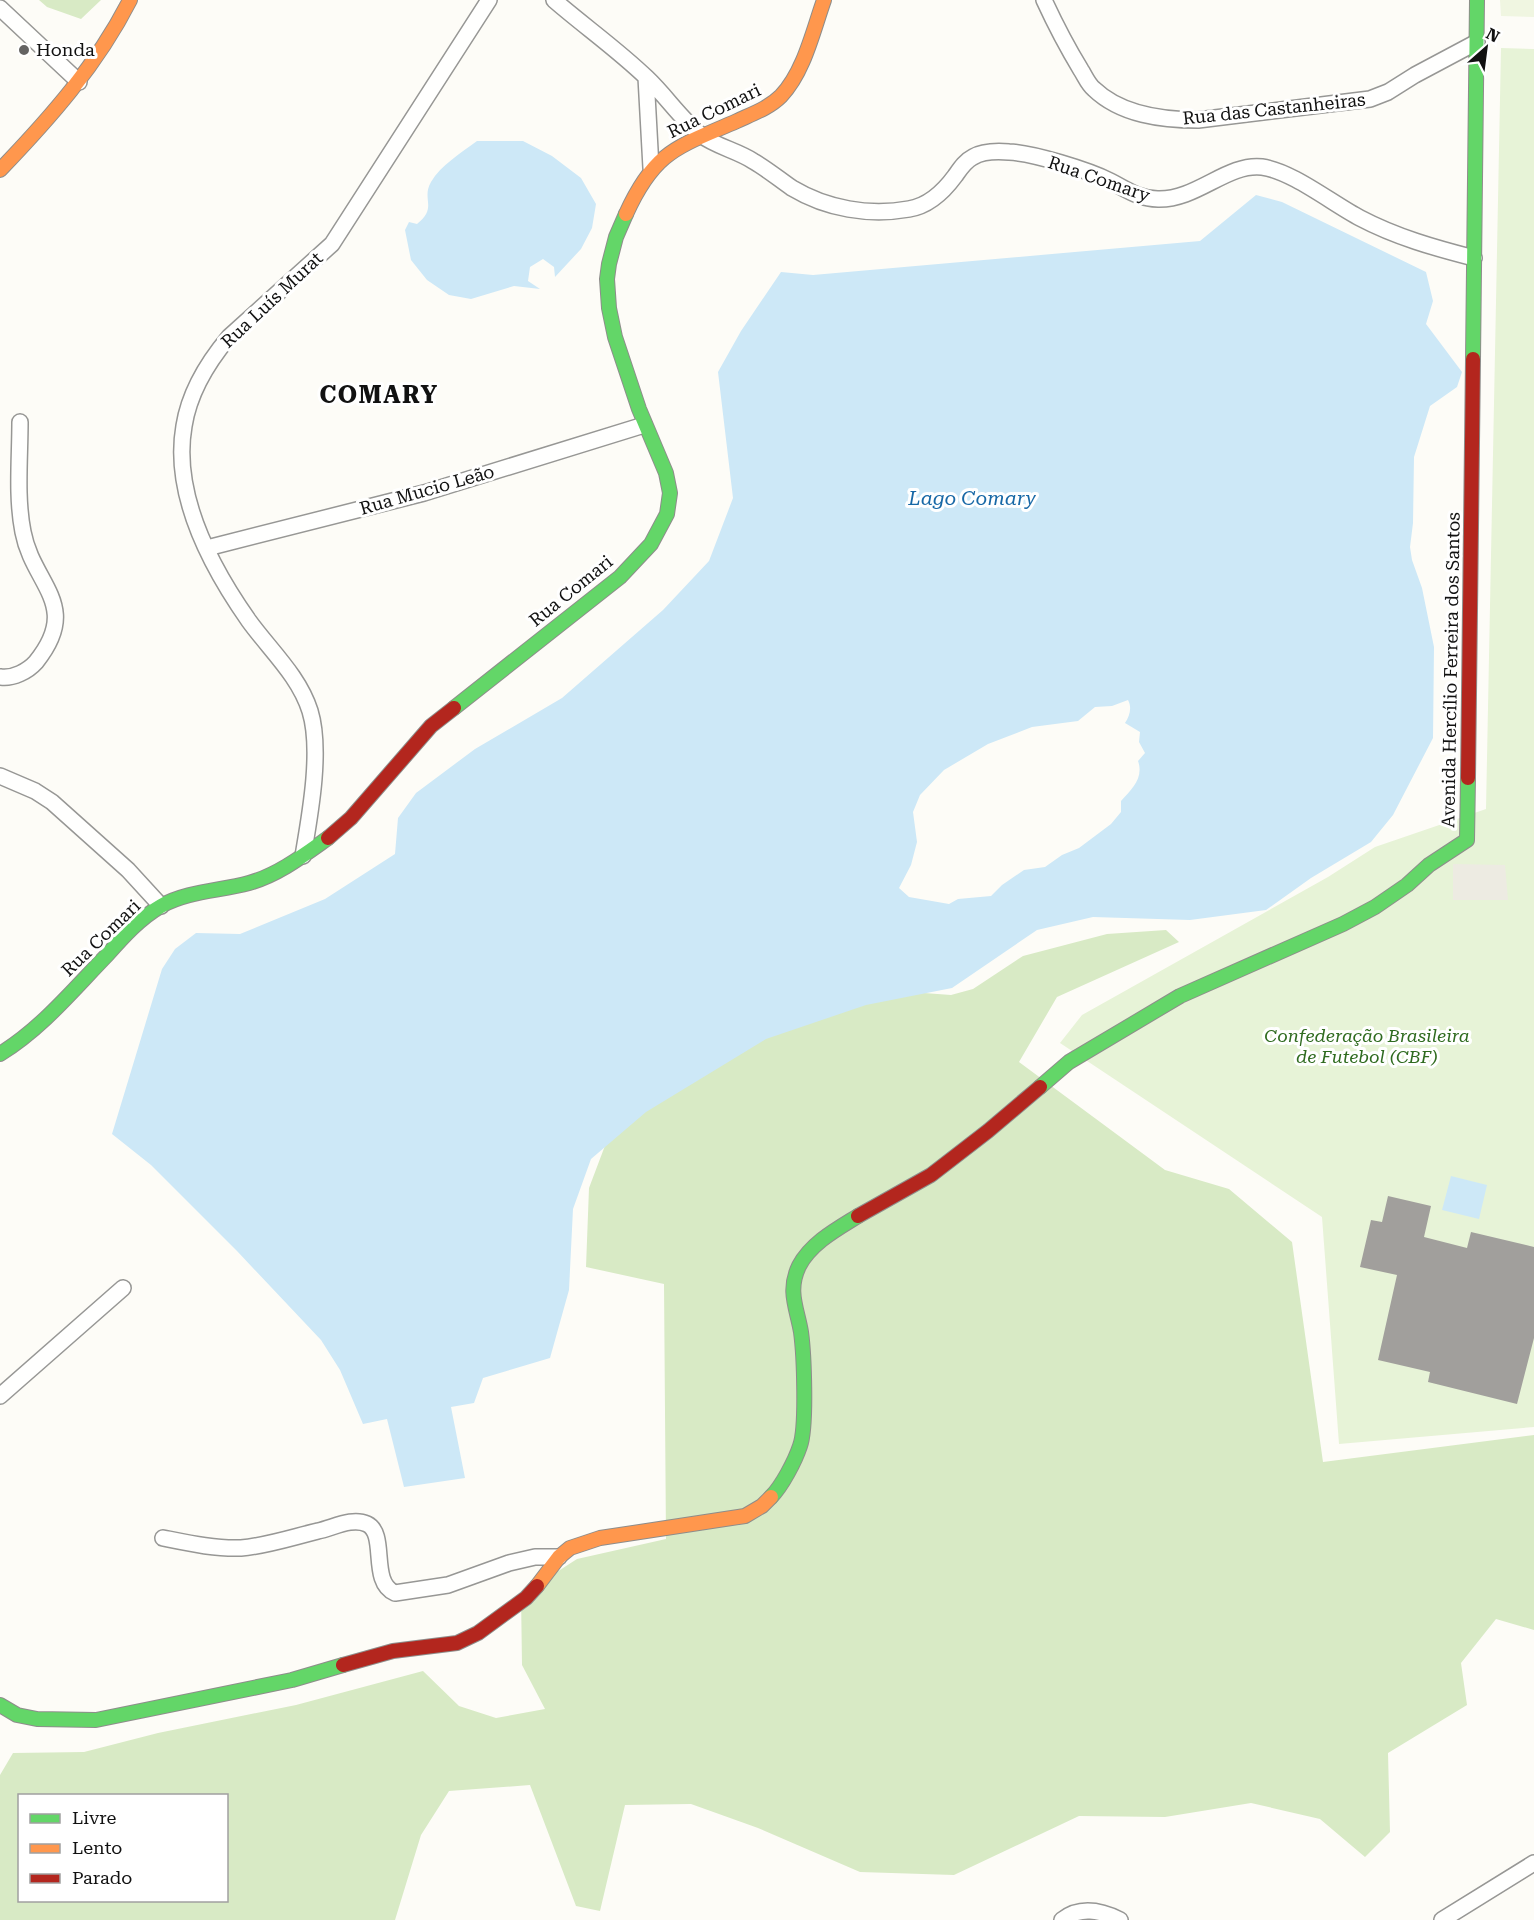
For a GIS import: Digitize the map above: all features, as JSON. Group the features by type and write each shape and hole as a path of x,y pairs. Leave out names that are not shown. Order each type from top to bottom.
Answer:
{"street":[{"path":"0,170 79,82 122,17 130,0"},
{"name":"Rua Luís Murat","path":"303,856 315,766 311,713 302,690 235,600 207,548 188,498 182,465 183,428 187,411 208,366 229,338 288,282 317,259 337,238 489,0"},
{"path":"554,0 646,77 703,136"},
{"name":"Rua Comari","path":"0,1054 21,1041 47,1018 133,927 161,906 195,893 249,883 271,875 303,856 333,834 351,818 431,726 620,577 655,540 667,513 670,488 668,476 644,425 615,338 608,307 609,261 639,187 651,168 663,156 763,108 785,91 798,66 824,0"},
{"name":"Rua das Castanheiras","path":"1044,0 1062,40 1092,88 1110,102 1128,109 1153,117 1180,120 1198,120 1370,99 1388,92 1477,42"},
{"name":"Avenida Hercílio Ferreira dos Santos","path":"0,1705 17,1715 37,1719 96,1720 292,1680 393,1651 457,1643 478,1633 526,1598 543,1580 559,1557 570,1548 600,1538 745,1516 762,1506 778,1490 801,1445 804,1406 801,1332 794,1307 793,1282 800,1264 818,1243 834,1230 931,1175 988,1131 1069,1062 1180,996 1343,924 1367,911 1407,885 1429,865 1467,840 1477,0"},
{"path":"0,8 79,82"},
{"path":"646,77 651,168"},
{"name":"Rua Comary","path":"703,136 753,160 808,197 845,209 871,211 911,209 928,202 939,194 970,158 981,153 1010,152 1045,160 1110,181 1132,194 1160,199 1178,198 1249,166 1267,168 1289,176 1361,219 1392,233 1435,248 1474,258"},
{"path":"0,677 7,678 33,666 44,652 53,634 56,621 56,611 50,591 24,535 20,513 20,422"},
{"name":"Rua Mucio Leão","path":"207,548 424,493 644,425"},
{"path":"0,776 35,791 52,802 128,870 161,906"},
{"path":"0,1396 123,1288"},
{"path":"163,1538 195,1545 239,1548 360,1522 370,1525 375,1533 382,1579 389,1590 395,1593 448,1585 509,1563 534,1557 559,1557"},
{"path":"1442,1920 1534,1863"},
{"path":"1062,1920 1083,1910 1110,1915 1120,1920"}],"green space":[{"path":"39,0 101,0 81,19 47,7"},
{"path":"1500,0 1534,0 1534,17 1501,16"},
{"name":"Confederação Brasileira de Futebol (CBF)","path":"1501,48 1534,49 1534,1427 1339,1444 1322,1217 1060,1043 1082,1015 1328,877 1375,847 1486,809"},
{"path":"1166,930 1179,942 1057,997 1019,1062 1165,1170 1229,1189 1292,1242 1323,1462 1534,1435 1534,1630 1496,1619 1461,1663 1467,1705 1388,1753 1390,1832 1365,1857 1320,1819 1251,1803 1165,1817 1079,1816 954,1875 860,1872 758,1828 691,1804 625,1805 600,1911 576,1906 530,1785 449,1791 421,1835 395,1920 0,1920 0,1775 13,1753 84,1752 158,1733 296,1705 423,1671 459,1706 496,1718 545,1709 522,1665 521,1595 577,1559 666,1539 664,1284 586,1267 589,1188 606,1143 653,1096 774,1021 870,989 951,995 973,989 1023,956 1107,934"}],"shaded area":[{"path":"1453,864 1505,865 1508,900 1453,900"}],"water":[{"path":"477,141 523,141 552,156 581,178 596,204 592,228 581,249 555,277 554,267 543,259 530,267 528,281 540,289 514,286 471,299 449,295 427,280 411,260 405,230 409,222 417,224 427,213 428,188 431,182 446,165"},
{"name":"Lago Comary","path":"1256,195 1282,202 1426,272 1433,301 1426,324 1462,372 1457,387 1430,406 1414,457 1413,523 1410,547 1422,588 1434,647 1433,738 1393,815 1371,842 1311,878 1266,910 1190,920 1093,917 1037,930 952,988 866,1005 766,1039 646,1112 591,1159 573,1209 569,1290 550,1358 483,1378 474,1403 451,1407 465,1478 404,1487 387,1419 363,1424 340,1370 321,1340 151,1165 112,1134 162,969 175,949 196,933 240,934 325,899 395,854 398,818 416,793 475,749 562,698 663,610 709,561 733,498 718,372 741,331 781,272 813,275 1200,241","holes":["1128,700 1130,712 1125,723 1140,732 1139,742 1145,753 1138,761 1139,773 1136,783 1121,801 1121,812 1111,824 1079,848 1062,855 1045,867 1024,870 1002,885 991,896 958,899 949,904 909,897 899,888 911,865 917,842 913,812 920,795 944,770 988,744 1032,727 1078,721 1095,707 1112,706"]},
{"path":"1451,1176 1487,1185 1479,1219 1442,1210"}],"building":[{"path":"1388,1196 1431,1206 1424,1237 1467,1248 1471,1232 1534,1247 1534,1338 1517,1404 1428,1382 1430,1372 1378,1360 1397,1275 1360,1267 1371,1220 1382,1222"}],"traffic: fast":[{"path":"1473,359 1477,0"},
{"path":"454,708 620,577 651,544 667,514 670,493 666,473 639,409 615,337 609,308 607,279 609,264 616,237 626,214"},
{"path":"1040,1087 1069,1062 1180,996 1343,924 1375,907 1407,885 1429,865 1467,840 1468,778"},
{"path":"0,1054 43,1020 139,922 153,911 182,897 238,886 270,875 328,838"},
{"path":"771,1497 792,1466 802,1437 804,1373 801,1332 793,1292 795,1275 810,1250 833,1231 858,1216"},
{"path":"0,1705 17,1715 37,1719 96,1720 292,1680 343,1665"}],"traffic: slow":[{"path":"0,170 37,131 88,69 130,0"},
{"path":"626,214 647,176 670,153 760,110 781,96 802,63 824,0"},
{"path":"537,1586 559,1557 570,1548 600,1538 745,1516 762,1506 771,1497"}],"traffic: jam":[{"path":"1468,778 1473,359"},
{"path":"328,838 351,818 431,726 454,708"},
{"path":"858,1216 931,1175 1040,1087"},
{"path":"343,1665 393,1651 457,1643 478,1633 526,1598 537,1586"}],"place":[{"name":"Honda","path":"24,50"}],"district":[{"name":"COMARY","path":"379,395"}]}
